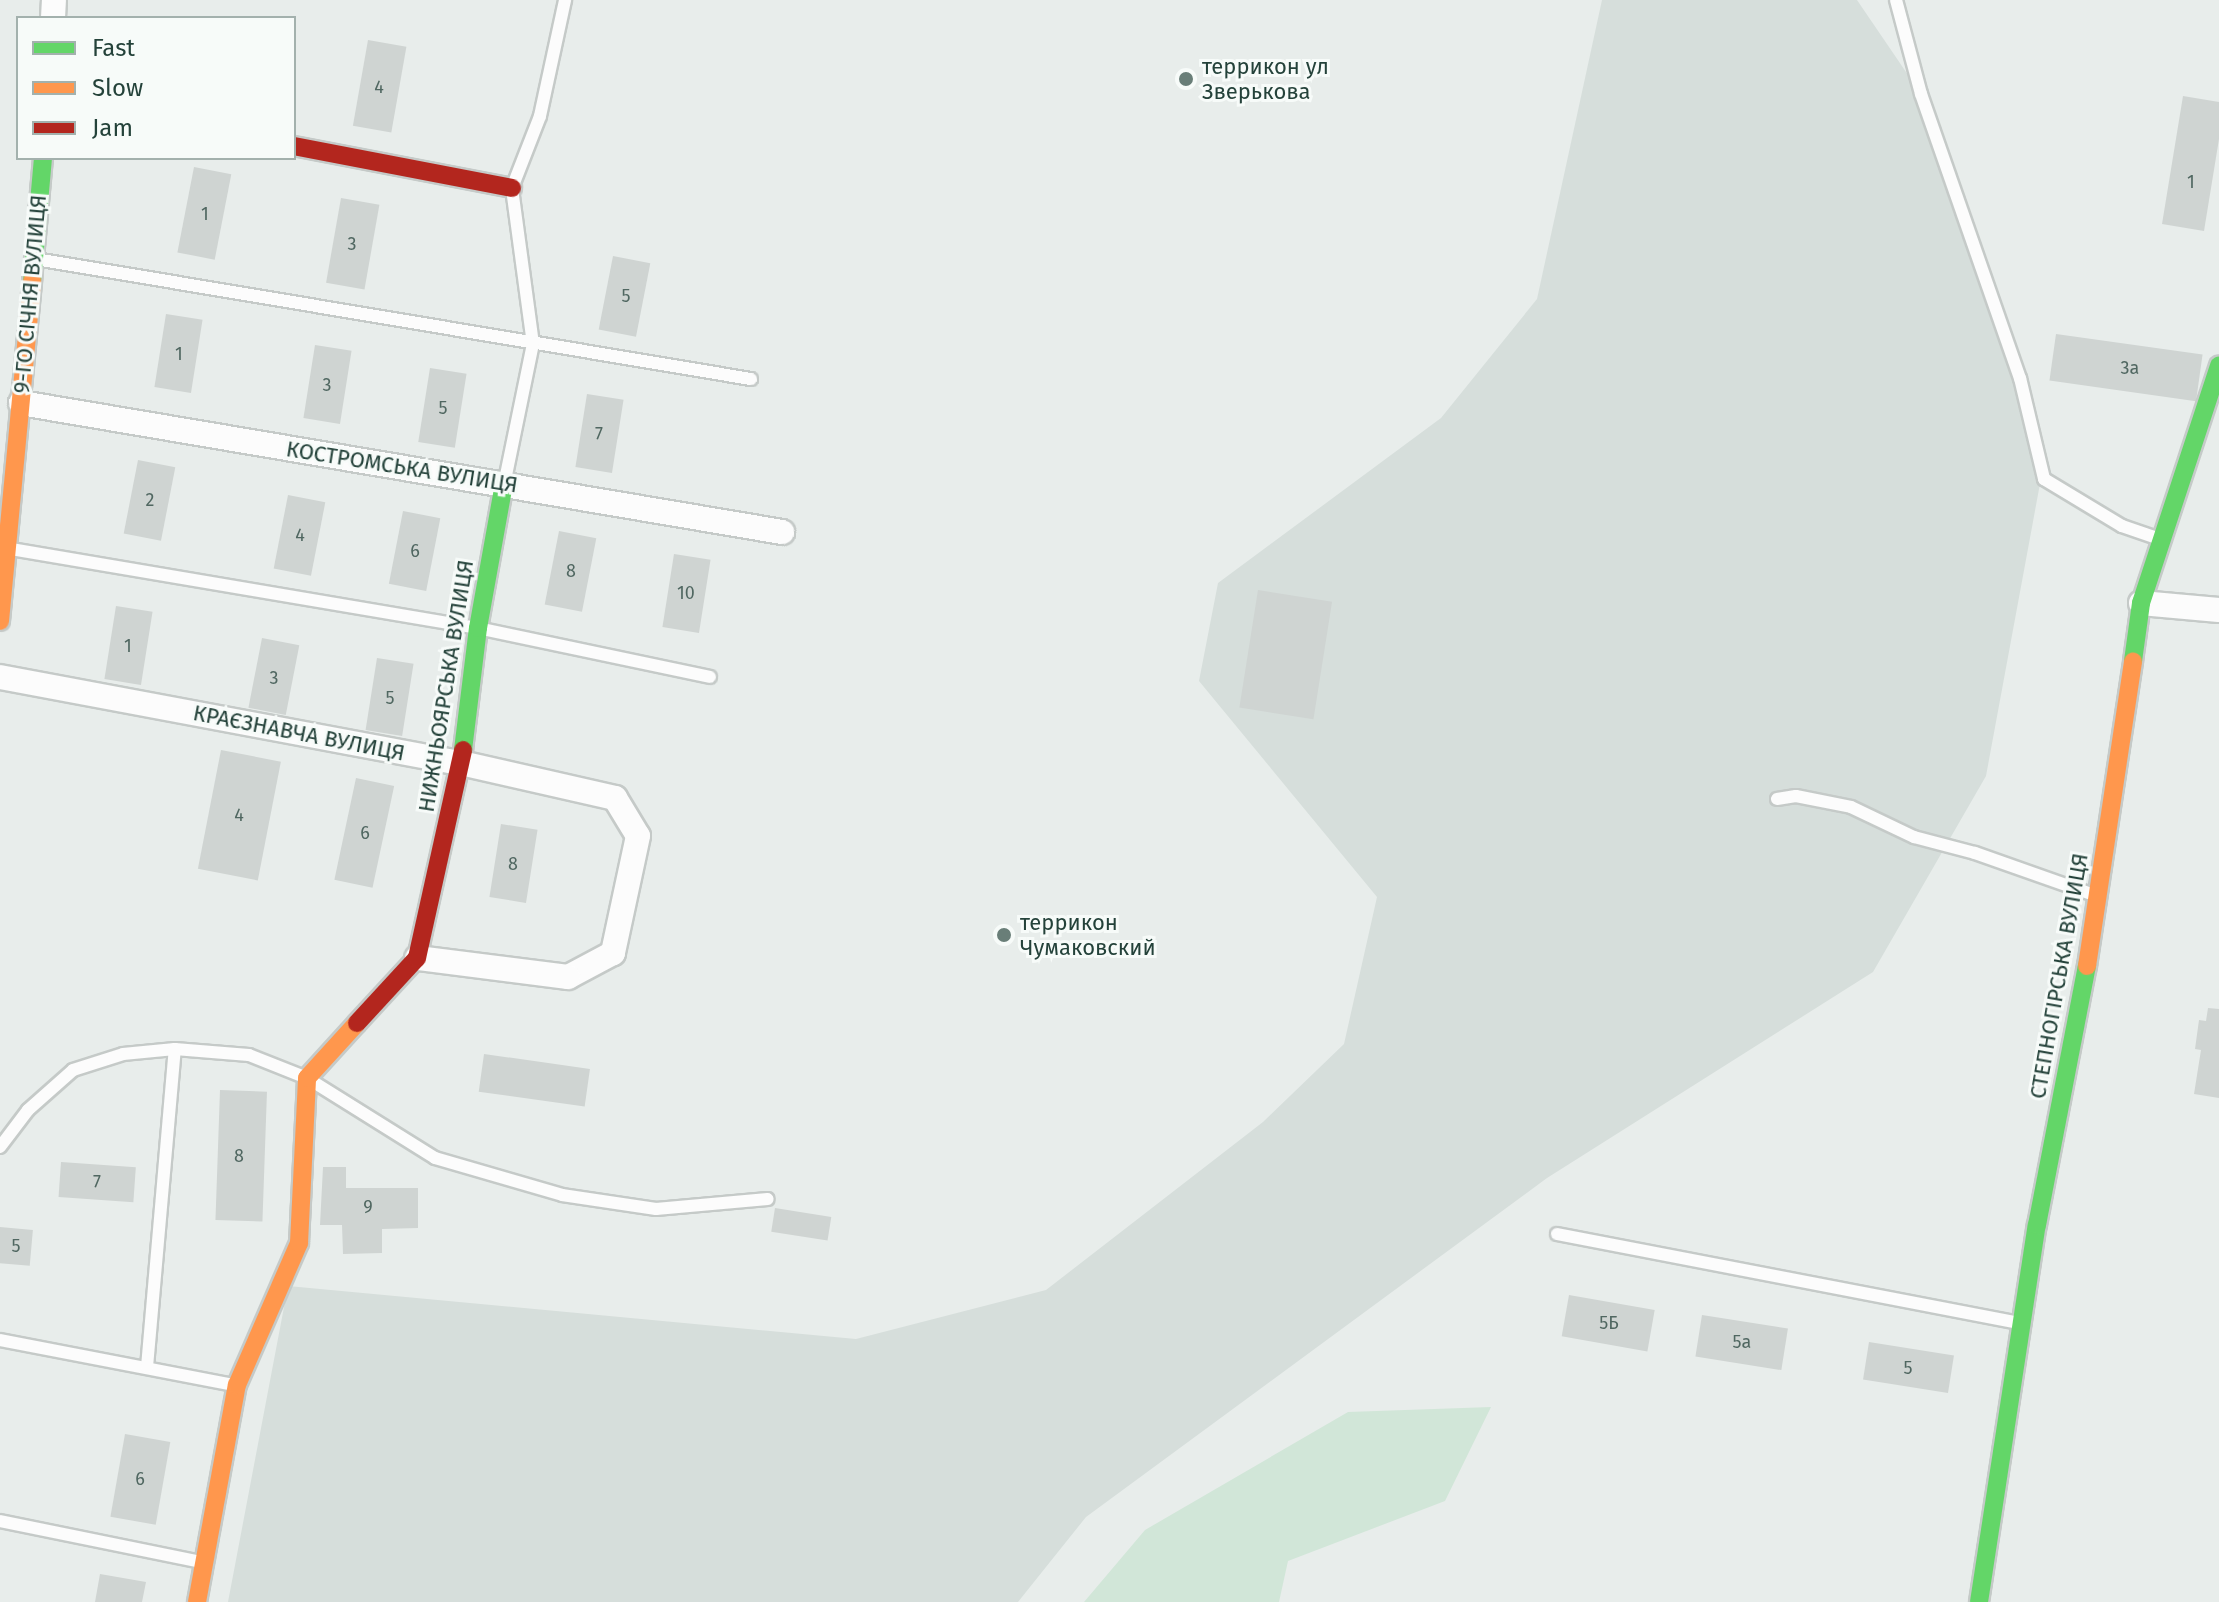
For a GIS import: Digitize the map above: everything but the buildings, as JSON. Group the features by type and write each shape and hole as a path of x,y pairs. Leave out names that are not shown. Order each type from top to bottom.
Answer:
{"street":[{"path":"296,146 512,188"},
{"name":"9-ГО СІЧНЯ ВУЛИЦЯ","path":"0,621 43,160"},
{"name":"СТЕПНОГІРСЬКА ВУЛИЦЯ","path":"1979,1602 2037,1225 2100,897 2141,603 2219,366"},
{"name":"КОСТРОМСЬКА ВУЛИЦЯ","path":"21,403 782,532"},
{"name":"НИЖНЬОЯРСЬКА ВУЛИЦЯ","path":"307,1078 417,958 461,763 478,628 504,484"},
{"path":"2141,603 2219,610"},
{"name":"КРАЄЗНАВЧА ВУЛИЦЯ","path":"0,677 461,763 615,798 638,836 613,953 568,977 417,958"},
{"path":"197,1602 237,1385 299,1243 307,1078"}],"lane":[{"path":"504,484 533,344 512,188 540,116 565,0"},
{"path":"1896,0 1921,94 2020,378 2044,479 2122,526 2164,540"},
{"path":"33,258 751,379"},
{"path":"7,548 478,628 710,677"},
{"path":"1777,799 1796,796 1851,807 1914,837 1975,853 2100,897"},
{"path":"147,1367 175,1049"},
{"path":"0,1147 28,1110 73,1070 123,1054 175,1049 249,1055 307,1078 435,1158 562,1195 656,1209 768,1199"},
{"path":"1557,1234 2022,1323"},
{"path":"0,1340 237,1385"},
{"path":"0,1521 205,1563"}],"shaded area":[{"path":"1602,0 1857,0 1921,94 2044,462 1986,776 1873,972 1547,1178 1086,1517 1018,1602 228,1602 288,1286 856,1339 1046,1290 1263,1122 1344,1044 1377,897 1199,681 1218,583 1441,418 1537,299"}],"green space":[{"path":"1491,1407 1445,1501 1288,1561 1279,1602 1084,1602 1145,1530 1348,1412"}],"traffic: fast":[{"path":"32,281 43,160"},
{"path":"2133,661 2141,603 2219,366"},
{"path":"463,750 478,628 504,484"},
{"path":"1979,1602 2037,1225 2087,966"}],"traffic: slow":[{"path":"0,621 32,281"},
{"path":"2087,966 2133,661"},
{"path":"197,1602 237,1385 299,1243 307,1078 357,1023"}],"traffic: jam":[{"path":"296,146 512,188"},
{"path":"357,1023 417,958 463,750"}],"place":[{"name":"террикон ул Зверькова","path":"1186,79"},
{"name":"террикон Чумаковский","path":"1004,935"}]}
